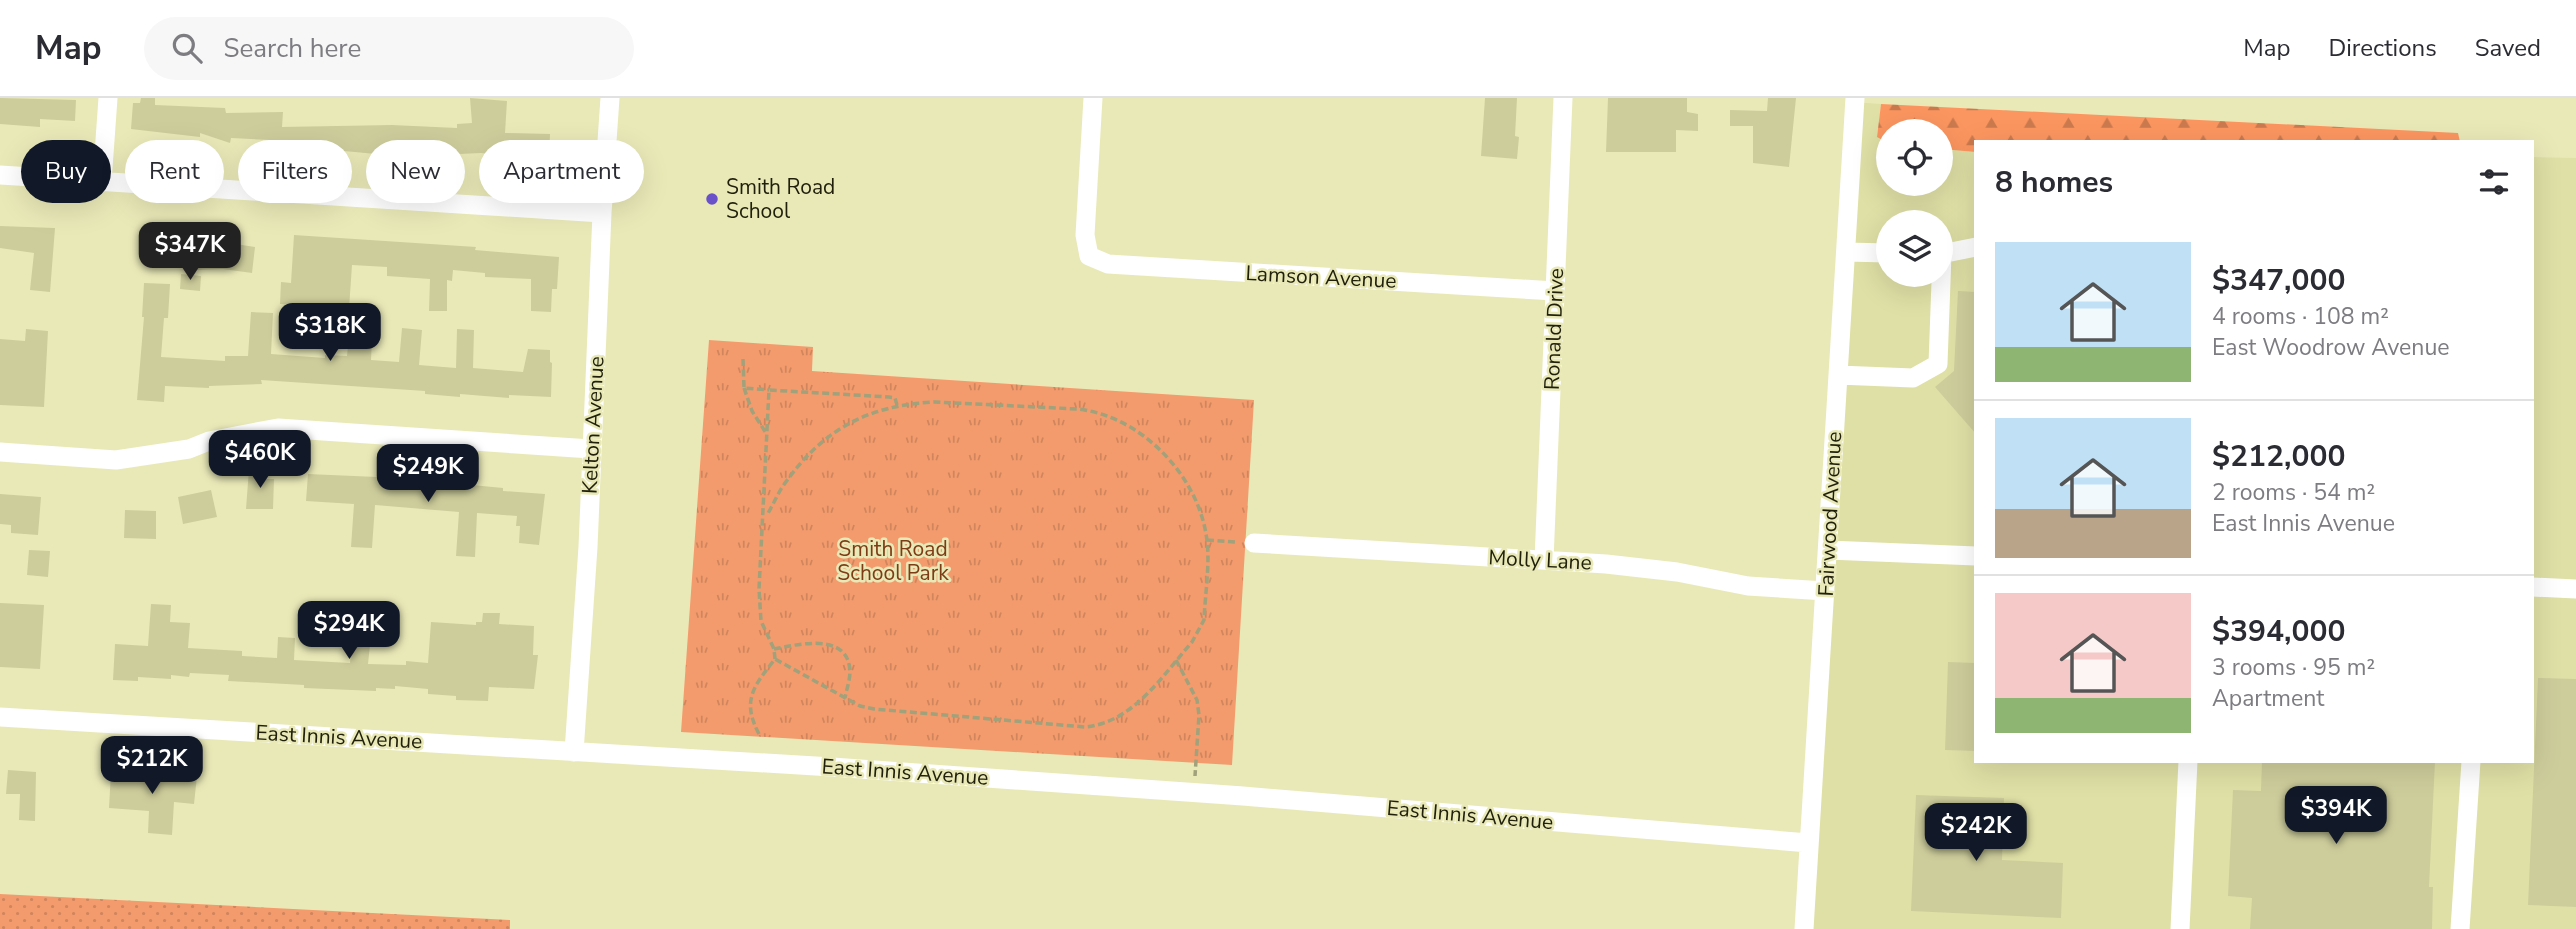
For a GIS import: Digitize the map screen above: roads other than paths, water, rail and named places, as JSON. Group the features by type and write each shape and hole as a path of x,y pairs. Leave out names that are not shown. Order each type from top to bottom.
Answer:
{"street":[{"path":"105,140 108,98"},
{"name":"Kelton Avenue","path":"573,751 588,547 590,449 610,98"},
{"name":"Lamson Avenue","path":"1093,98 1085,235 1088,256 1108,264 1555,291"},
{"name":"Ronald Drive","path":"1544,560 1563,98"},
{"name":"Fairwood Avenue","path":"1804,929 1855,98"},
{"path":"0,175 21,176"},
{"path":"111,183 602,213"},
{"path":"1953,252 1974,247"},
{"path":"1846,253 1876,253"},
{"path":"1838,375 1913,378 1938,364 1940,287"},
{"path":"0,452 116,460 189,449 209,441 278,428 590,449"},
{"name":"Molly Lane","path":"1254,543 1544,560 1677,572 1748,586 1825,591"},
{"path":"1828,550 1974,556"},
{"path":"2534,587 2576,589"},
{"name":"East Innis Avenue","path":"0,717 1194,792 1809,843"},
{"path":"2180,929 2188,763"},
{"path":"2460,929 2471,763"}],"place":[{"name":"Smith Road School","path":"712,199"}],"park label":[{"name":"Smith Road School Park","path":"893,561"}]}
